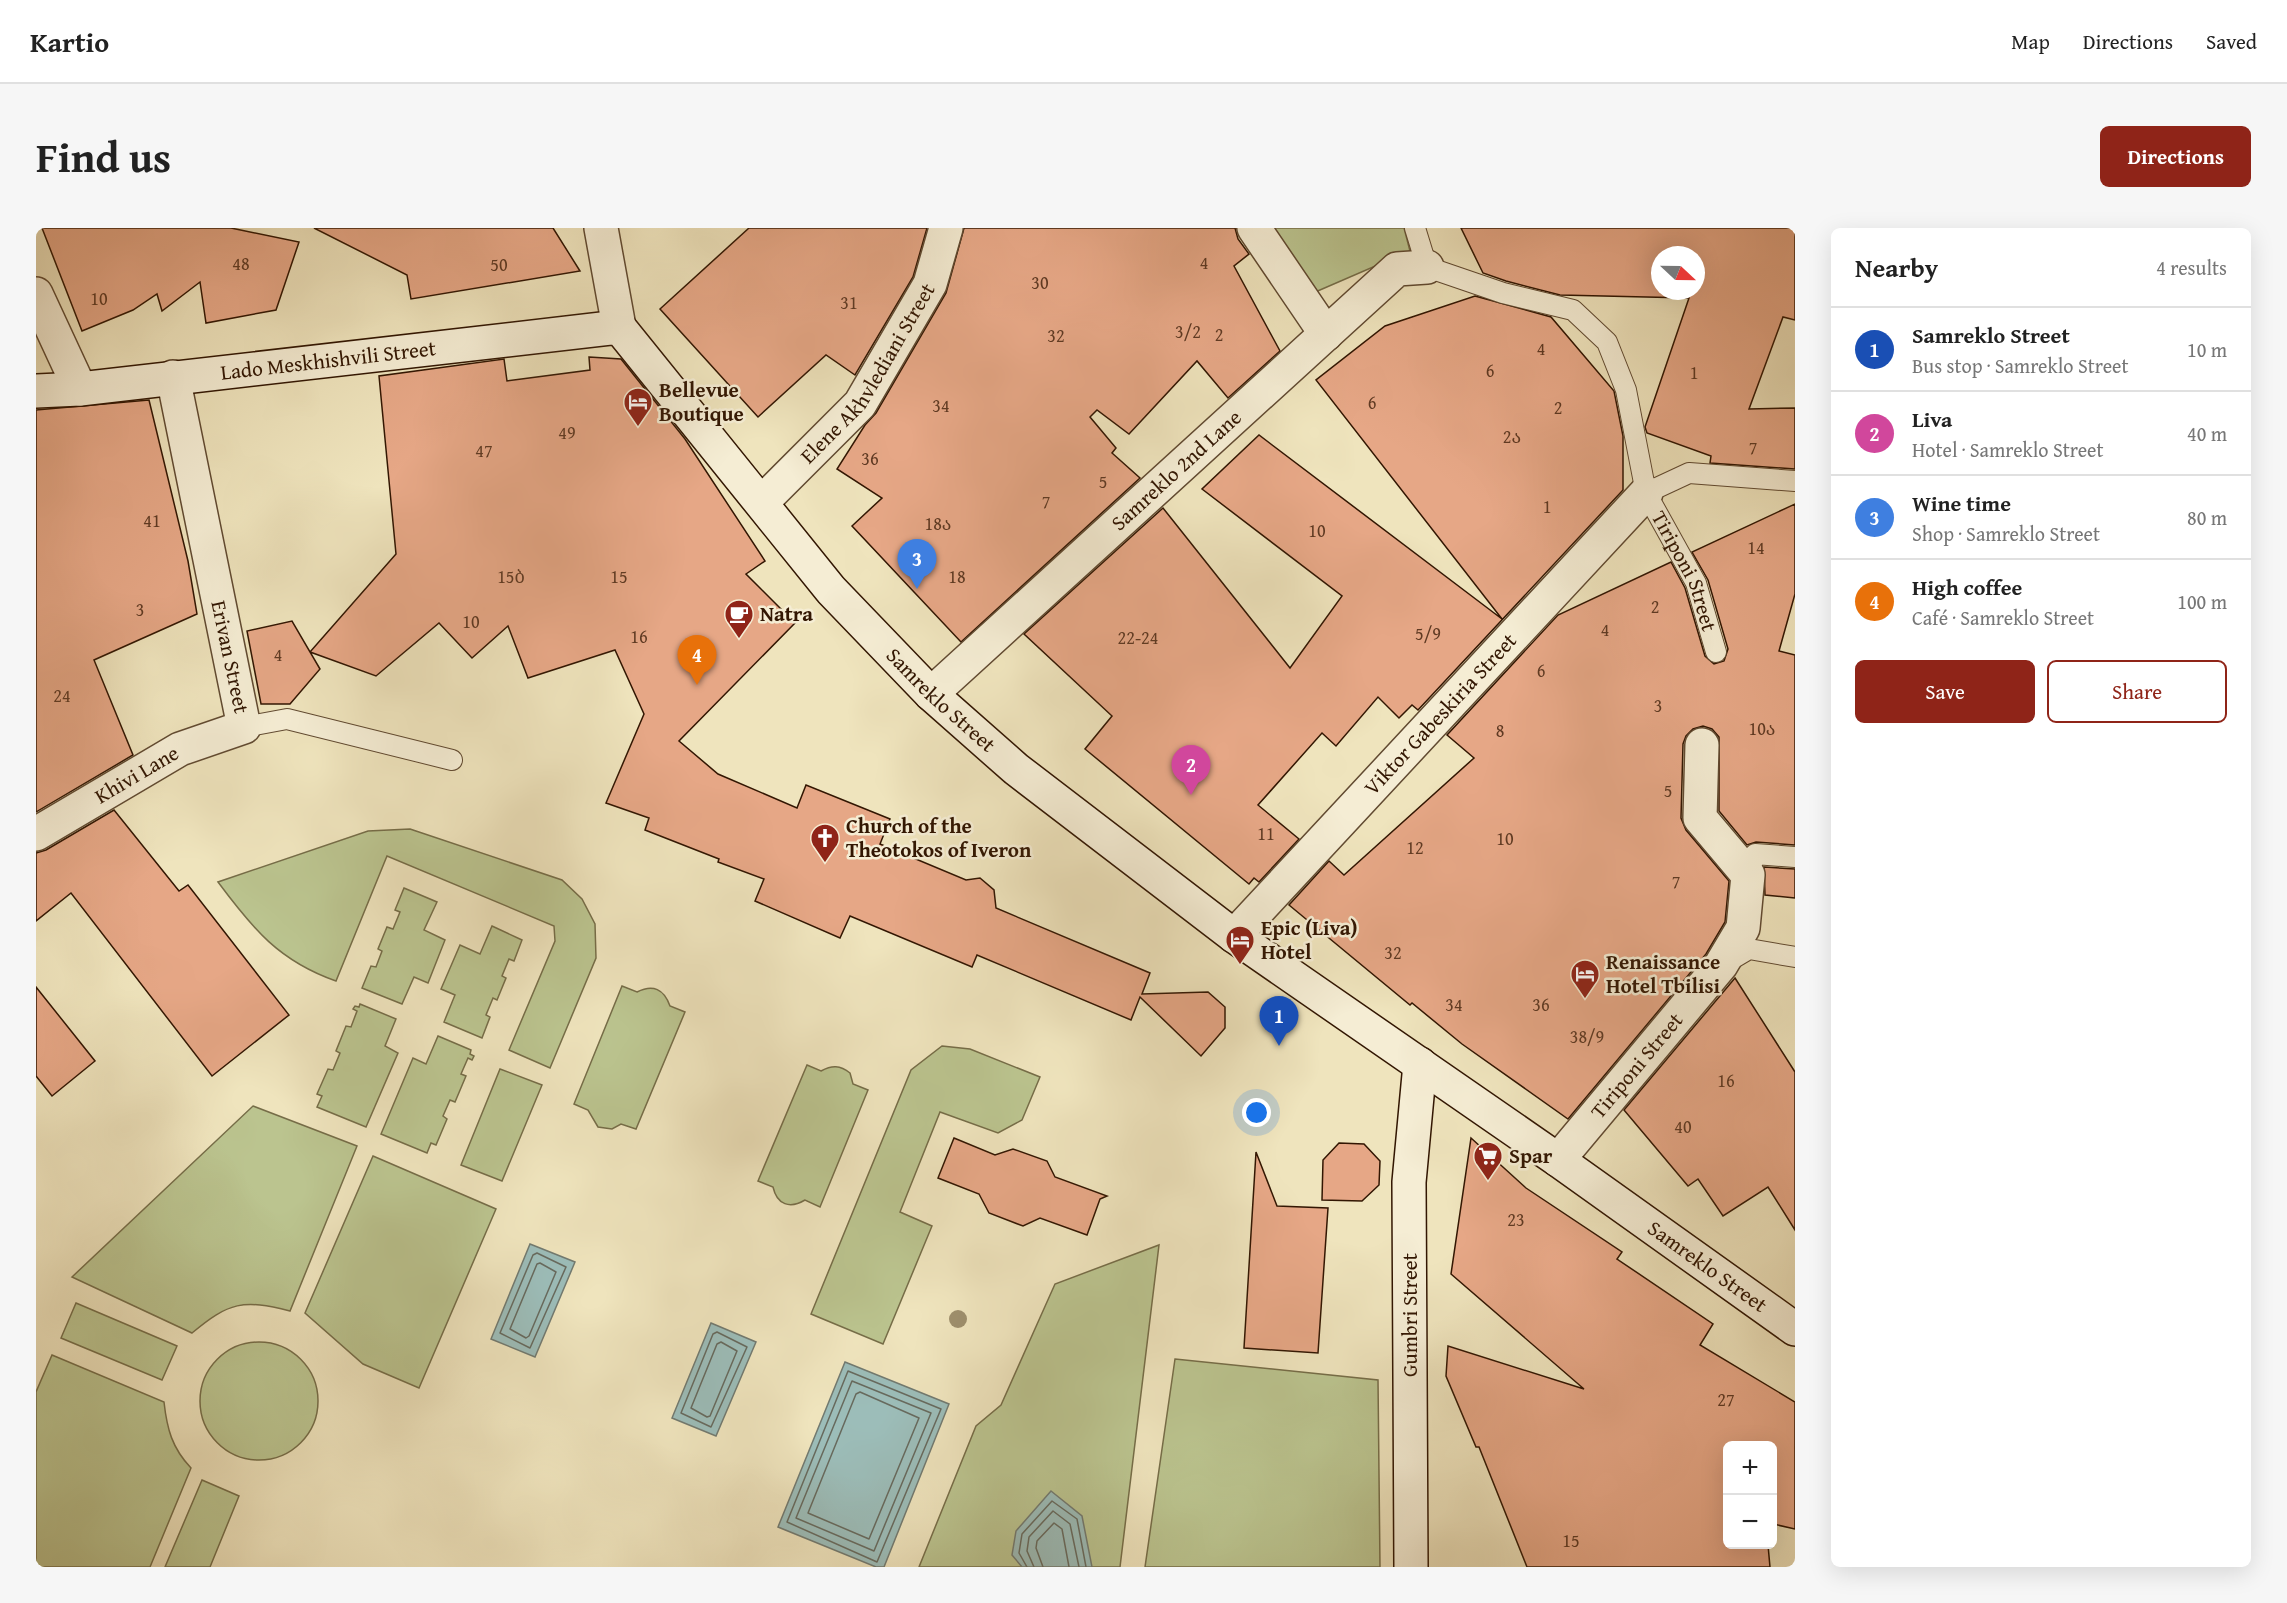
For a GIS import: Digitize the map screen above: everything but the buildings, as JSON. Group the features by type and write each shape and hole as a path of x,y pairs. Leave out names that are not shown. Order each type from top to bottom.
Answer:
{"street":[{"name":"Samreklo Street","path":"601,228 620,327 831,590 931,694 1016,769 1234,936 1558,1160 1795,1329"},
{"name":"Elene Akhvlediani Street","path":"762,502 860,404 930,284 946,228"},
{"path":"1254,228 1326,334"},
{"name":"Samreklo 2nd Lane","path":"931,694 1396,269 1428,267"},
{"path":"36,294 80,390"},
{"name":"Lado Meskhishvili Street","path":"36,391 80,390 173,377 620,327"},
{"name":"Erivan Street","path":"173,377 244,727"},
{"name":"Viktor Gabeskiria Street","path":"1234,936 1646,493"},
{"name":"Khivi Lane","path":"36,834 180,750 244,727"},
{"path":"1702,745 1700,818 1748,875"},
{"name":"Tiriponi Street","path":"1558,1160 1721,965 1743,928 1748,875"},
{"name":"Gumbri Street","path":"1411,1567 1408,1182 1420,1064"}],"lane":[{"path":"1415,228 1428,267"},
{"name":"Tiriponi Street","path":"1428,267 1503,293 1573,310 1607,342 1626,390 1646,493 1696,583 1716,652"},
{"path":"1646,493 1689,473 1795,481"},
{"name":"Erivan Street","path":"244,727 287,719 452,760"},
{"path":"1748,875 1755,854 1795,857"},
{"path":"1721,965 1749,949 1795,957"}],"green space":[{"path":"1266,228 1404,228 1410,251 1313,293"},
{"path":"410,829 562,880 582,899 595,924 596,958 550,1068 509,1050 555,941 554,926 387,856 336,981 298,964 269,942 218,882 368,831"},
{"path":"404,888 437,902 424,930 445,940 428,983 414,977 402,1004 362,988 371,966 376,967 382,951 378,949 387,927 393,929 400,912 395,910"},
{"path":"492,926 522,940 514,961 509,959 502,976 506,978 497,1000 493,998 486,1015 490,1017 482,1038 444,1022 455,995 441,989 460,945 480,954"},
{"path":"622,986 637,992 653,988 665,996 670,1006 685,1012 636,1129 621,1124 612,1129 598,1127 588,1110 574,1104"},
{"path":"360,1004 396,1019 385,1046 398,1053 366,1127 317,1107 322,1096 317,1094 328,1069 333,1070 340,1053 336,1051 346,1026 351,1027 357,1011 353,1009 355,1006 359,1007"},
{"path":"438,1036 471,1050 470,1054 474,1056 472,1060 468,1058 461,1074 466,1076 455,1102 450,1100 443,1116 447,1119 436,1145 431,1143 427,1153 381,1134 413,1058 426,1064"},
{"path":"942,1046 970,1049 1040,1077 1022,1120 998,1133 940,1112 900,1212 932,1226 883,1344 811,1314 911,1070"},
{"path":"807,1065 821,1071 832,1067 843,1068 850,1073 853,1084 868,1090 820,1207 805,1200 785,1204 778,1198 773,1187 758,1181"},
{"path":"500,1069 542,1085 502,1181 461,1165"},
{"path":"253,1106 357,1146 290,1311 260,1305 237,1306 216,1315 192,1333 72,1277"},
{"path":"373,1156 496,1209 419,1388 363,1364 305,1313"},
{"path":"1159,1245 1120,1567 919,1567 976,1426 1001,1405 1055,1284"},
{"path":"76,1303 177,1346 162,1380 61,1338"},
{"path":"259,1342 282,1346 301,1359 314,1378 318,1401 314,1424 301,1443 282,1456 259,1460 236,1456 217,1443 204,1424 200,1401 204,1378 217,1359 236,1346"},
{"path":"52,1355 164,1402 172,1438 179,1453 191,1468 150,1567 36,1567 36,1392"},
{"path":"1175,1359 1378,1380 1380,1567 1145,1567"},
{"path":"202,1480 239,1496 210,1567 165,1567"}],"water":[{"path":"530,1244 575,1262 535,1357 491,1339"},
{"path":"711,1323 756,1342 716,1436 672,1418"},
{"path":"845,1362 949,1404 884,1567 876,1567 778,1527"},
{"path":"1051,1491 1082,1516 1092,1567 1022,1567 1012,1555 1016,1531"}],"place":[{"name":"Bellevue Boutique","path":"638,428"},
{"name":"Wine time","path":"917,589"},
{"name":"Natra","path":"739,640"},
{"name":"High coffee","path":"697,685"},
{"name":"Liva","path":"1191,795"},
{"name":"Church of the Theotokos of Iveron","path":"825,864"},
{"name":"Epic (Liva) Hotel","path":"1240,966"},
{"name":"Renaissance Hotel Tbilisi","path":"1585,1000"},
{"name":"Samreklo Street","path":"1279,1046"},
{"name":"Spar","path":"1488,1182"}]}
